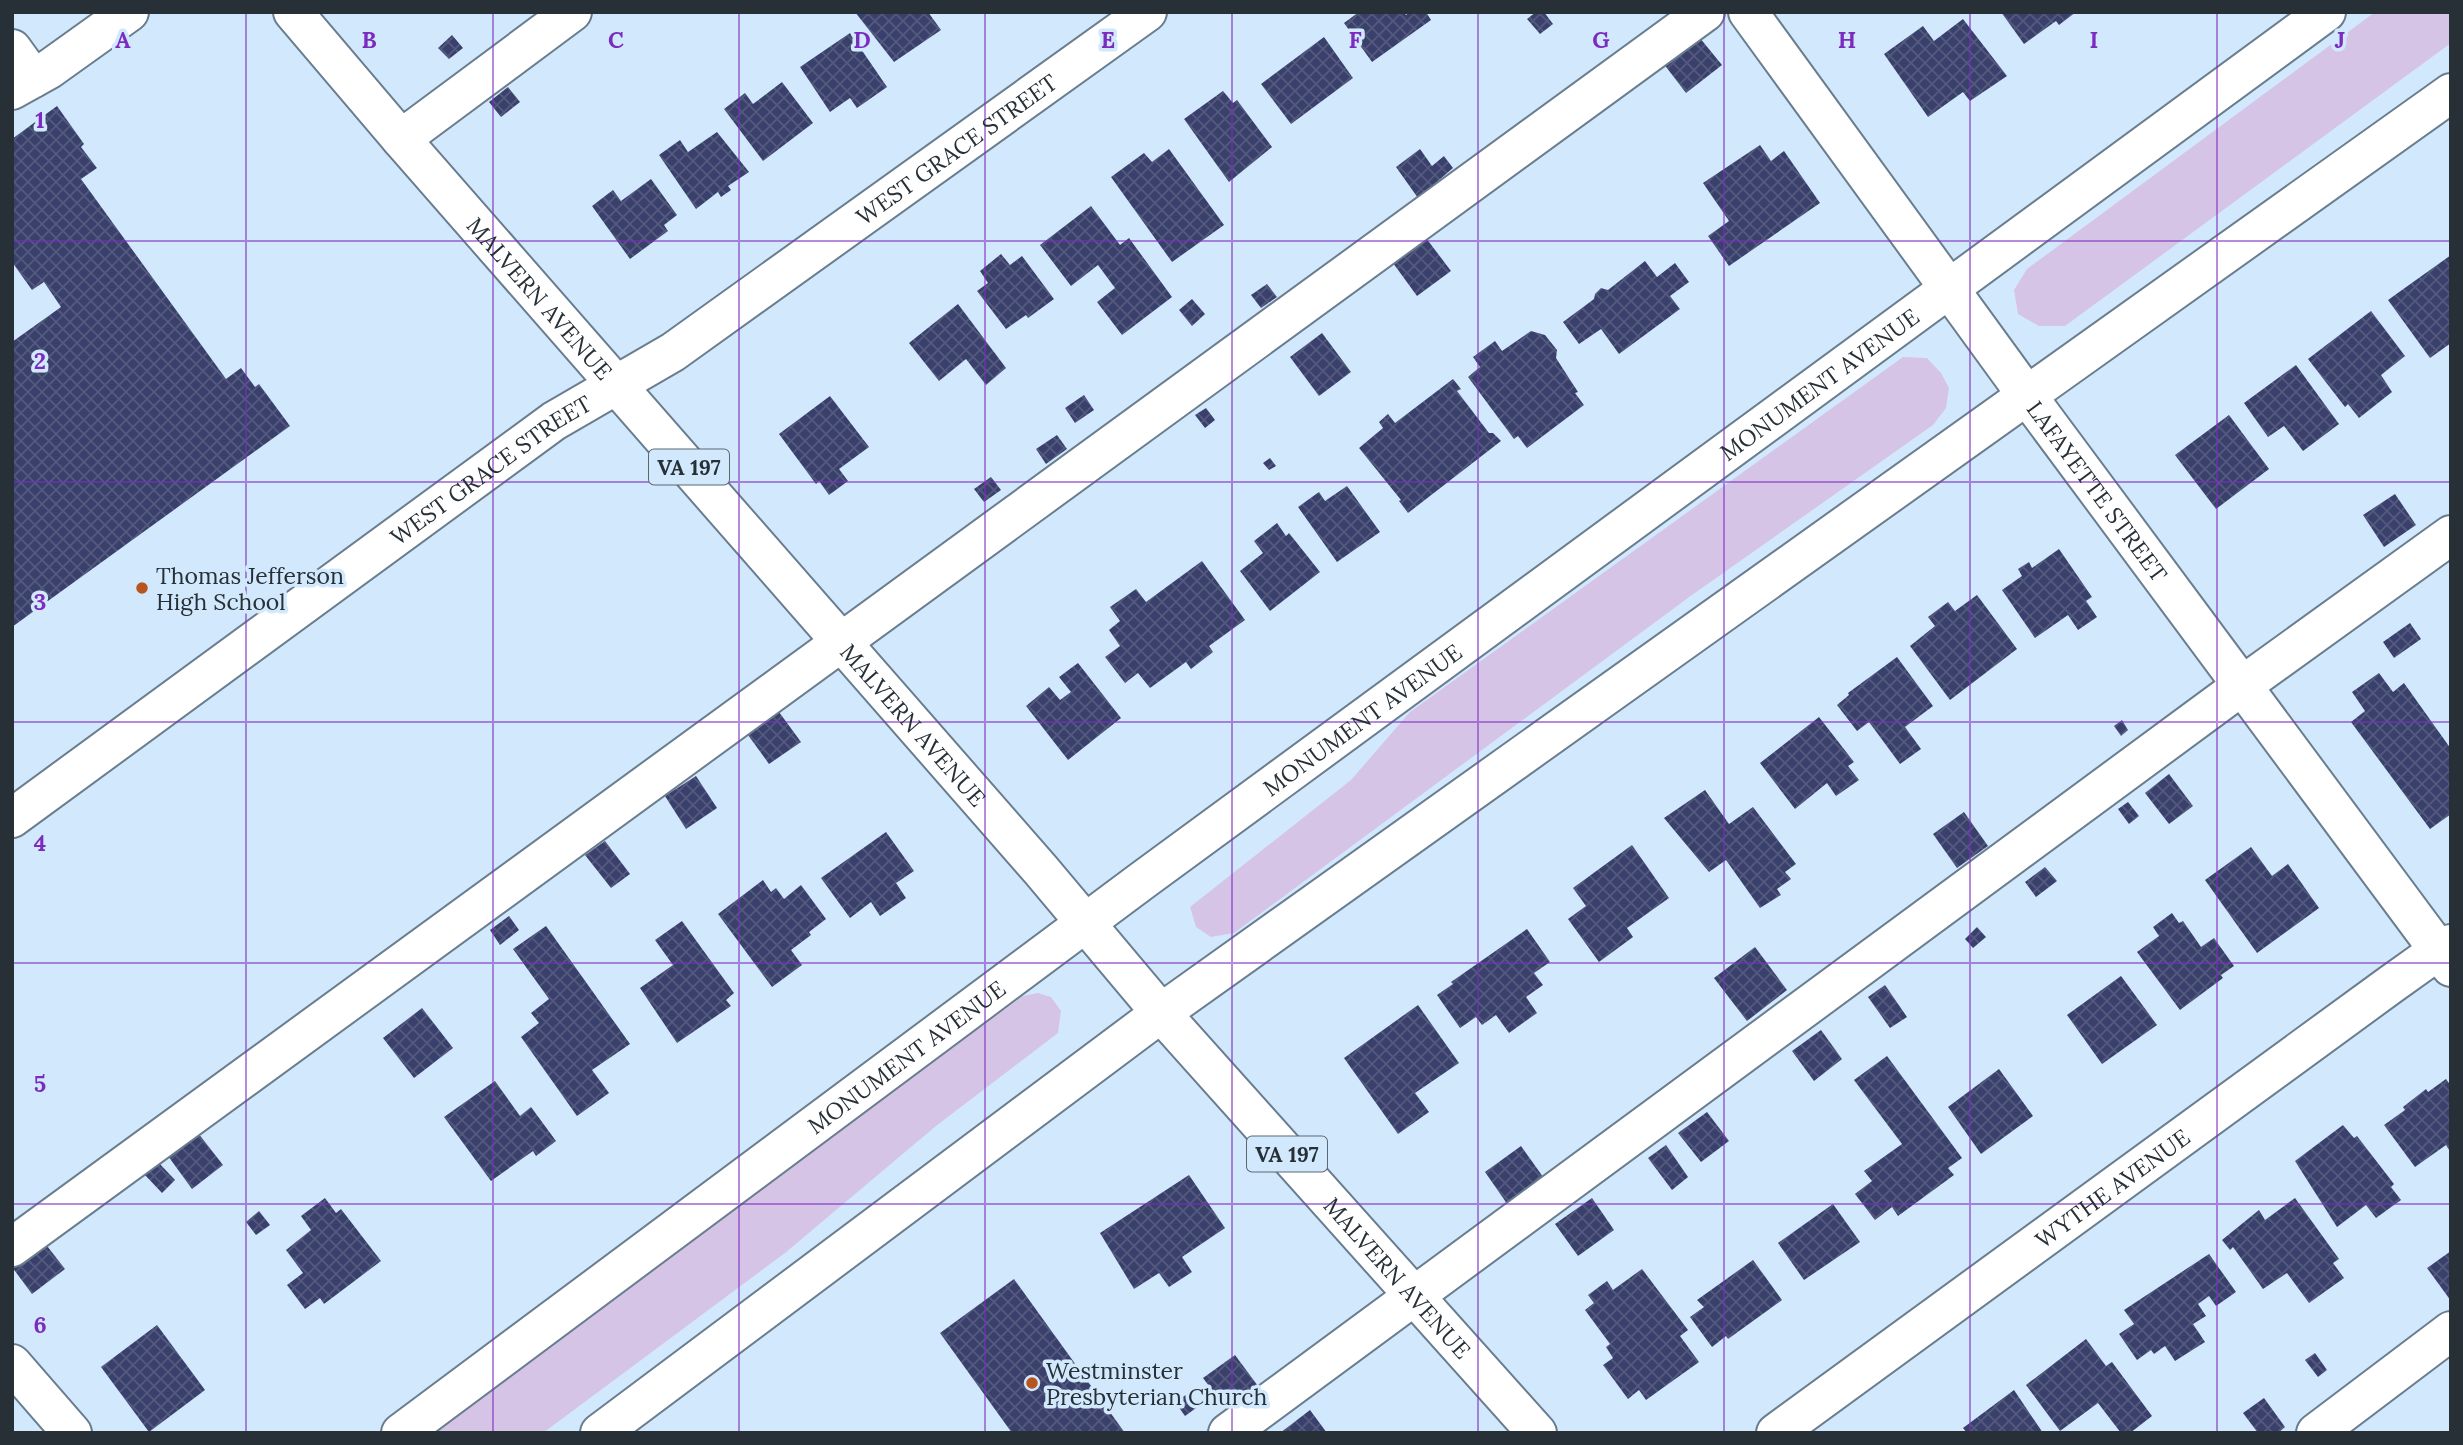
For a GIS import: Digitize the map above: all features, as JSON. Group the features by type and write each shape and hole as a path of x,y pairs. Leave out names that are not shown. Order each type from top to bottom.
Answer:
{"street":[{"path":"19,72 130,12"},
{"name":"MALVERN AVENUE","path":"293,12 1040,869 1161,1013 1537,1433"},
{"path":"401,139 572,12"},
{"name":"WEST GRACE STREET","path":"12,818 554,421 673,352 1147,12"},
{"path":"12,1247 1705,12"},
{"name":"LAFAYETTE STREET","path":"1748,12 2028,397 2447,954"},
{"name":"MONUMENT AVENUE","path":"401,1433 1085,923 2326,12"},
{"path":"600,1433 1161,1013 2451,93"},
{"path":"1228,1433 1413,1294 2451,535"},
{"name":"WYTHE AVENUE","path":"1776,1433 2447,954"},
{"path":"2316,1433 2451,1331"},
{"path":"12,1364 72,1433"}],"shaded area":[{"path":"2375,12 2451,12 2451,43 2065,326 2039,326 2018,314 2014,290 2027,269"},
{"path":"1903,357 1927,358 1941,373 1949,388 1946,408 1933,425 1692,595 1234,933 1211,937 1196,927 1190,907 1351,780 1410,712"},
{"path":"1038,993 1051,997 1061,1011 1058,1033 936,1126 785,1253 543,1433 427,1433 1023,996"}],"building":[{"path":"855,12 928,12 941,30 894,62"},
{"path":"1359,12 1404,12 1406,15 1410,12 1426,12 1431,20 1372,62 1344,23"},
{"path":"1536,12 1544,12 1553,24 1540,34 1527,19"},
{"path":"2001,12 2076,12 2059,25 2056,21 2024,44"},
{"path":"1963,19 2007,76 1970,101 1963,92 1928,117 1884,54 1923,26 1934,41"},
{"path":"1695,32 1722,65 1686,93 1660,59"},
{"path":"850,33 887,87 857,108 850,98 830,112 800,67"},
{"path":"452,35 463,48 449,59 438,48"},
{"path":"1324,37 1353,78 1291,124 1261,84"},
{"path":"782,82 813,123 763,161 724,109 745,93 753,104"},
{"path":"508,87 520,102 501,117 489,102"},
{"path":"1223,91 1233,103 1237,100 1272,147 1229,182 1184,119"},
{"path":"57,106 97,168 81,179 226,379 241,368 255,387 259,384 290,426 12,627 12,342 61,307 44,282 32,290 12,262 12,139"},
{"path":"717,132 749,172 728,186 731,190 721,197 718,192 696,209 659,155 680,140 688,152"},
{"path":"1760,145 1771,161 1784,151 1820,203 1729,266 1708,236 1729,221 1703,183"},
{"path":"1169,149 1224,225 1172,262 1111,177 1144,153 1152,162"},
{"path":"1420,149 1432,166 1444,156 1453,168 1418,198 1396,167"},
{"path":"651,179 677,215 664,225 668,231 630,259 592,206 613,190 621,201"},
{"path":"1091,206 1120,245 1129,238 1172,297 1122,335 1097,302 1115,288 1098,265 1071,286 1040,245"},
{"path":"1426,238 1451,271 1417,296 1393,263"},
{"path":"1001,254 1010,265 1022,256 1054,299 1028,318 1026,315 1006,329 977,291 988,283 980,271"},
{"path":"2451,255 2451,343 2430,358 2388,300"},
{"path":"1645,261 1657,277 1675,263 1689,282 1670,296 1680,309 1619,354 1601,329 1579,344 1563,322 1594,299 1601,288 1608,290"},
{"path":"1267,284 1277,297 1261,308 1251,295"},
{"path":"1192,299 1205,314 1192,326 1179,310"},
{"path":"958,304 1006,368 986,385 966,359 939,381 909,343"},
{"path":"2371,311 2405,356 2381,375 2392,392 2359,418 2348,404 2345,407 2308,359"},
{"path":"1531,331 1545,335 1557,350 1556,358 1584,405 1527,448 1518,436 1514,439 1468,377 1480,367 1473,357 1495,341 1502,351"},
{"path":"1322,333 1351,372 1319,396 1290,357"},
{"path":"2296,365 2339,424 2303,451 2284,426 2268,437 2244,403"},
{"path":"1453,379 1461,389 1457,391 1489,433 1493,433 1501,441 1408,513 1399,501 1401,500 1359,448 1383,428 1379,422 1388,414 1395,423"},
{"path":"1084,395 1094,410 1075,423 1065,408"},
{"path":"830,396 869,447 839,469 848,481 829,495 819,481 816,484 779,434"},
{"path":"1206,408 1215,420 1205,428 1195,415"},
{"path":"2229,415 2269,469 2216,509 2175,455"},
{"path":"1057,435 1067,449 1046,464 1036,449"},
{"path":"1270,458 1276,466 1269,470 1263,463"},
{"path":"991,477 1001,490 984,502 974,489"},
{"path":"1347,486 1380,532 1337,562 1298,507 1319,492 1325,501"},
{"path":"2395,494 2416,525 2384,547 2363,515"},
{"path":"1277,523 1286,536 1289,533 1320,572 1270,611 1240,571 1263,553 1254,541"},
{"path":"2059,549 2092,597 2086,601 2097,617 2078,630 2068,615 2035,638 2002,590 2022,576 2018,569 2029,562 2032,568"},
{"path":"1202,561 1245,620 1209,646 1213,652 1191,669 1186,662 1150,688 1138,673 1125,683 1105,657 1120,646 1109,630 1120,621 1110,607 1136,589 1146,602"},
{"path":"1977,595 2017,649 1950,700 1910,646 1935,626 1928,617 1948,602 1955,611"},
{"path":"2410,623 2421,639 2394,658 2383,642"},
{"path":"1897,657 1933,706 1905,727 1921,749 1900,764 1869,722 1857,731 1837,705 1848,693"},
{"path":"1078,663 1121,718 1068,760 1026,706 1049,687 1060,700 1071,692 1059,677"},
{"path":"2379,673 2393,692 2404,683 2451,749 2451,814 2430,829 2351,722 2365,711 2352,692"},
{"path":"779,712 801,742 769,764 748,735"},
{"path":"1819,717 1854,762 1848,766 1859,780 1836,796 1827,783 1795,809 1760,763"},
{"path":"2122,720 2128,730 2121,736 2114,726"},
{"path":"2169,774 2193,806 2169,824 2145,793"},
{"path":"696,776 717,808 686,829 665,796"},
{"path":"1705,790 1729,824 1753,807 1796,864 1785,872 1791,879 1777,889 1781,895 1760,908 1726,860 1709,872 1664,818"},
{"path":"2128,802 2139,816 2129,824 2118,809"},
{"path":"1964,812 1988,846 1957,868 1933,834"},
{"path":"886,832 914,871 896,883 906,898 880,916 871,902 850,918 821,878"},
{"path":"605,841 630,874 611,888 585,855"},
{"path":"1632,845 1669,898 1627,928 1633,937 1599,962 1568,919 1586,906 1573,888"},
{"path":"2251,847 2272,876 2288,864 2319,908 2257,953 2205,880"},
{"path":"2045,867 2057,881 2036,897 2025,882"},
{"path":"763,880 771,892 776,888 784,899 801,885 826,919 791,950 802,965 772,987 718,914"},
{"path":"2172,913 2179,923 2183,921 2201,947 2214,938 2234,966 2221,975 2223,978 2180,1010 2137,952 2159,936 2153,927"},
{"path":"509,916 519,930 500,945 490,930"},
{"path":"682,921 734,993 726,1000 731,1006 677,1043 640,988 673,965 655,940"},
{"path":"546,926 630,1044 592,1070 609,1093 577,1116 521,1037 539,1023 531,1013 549,999 513,949"},
{"path":"1977,927 1986,937 1973,948 1965,939"},
{"path":"1527,929 1550,962 1534,973 1543,985 1526,997 1537,1013 1509,1033 1496,1015 1482,1025 1476,1017 1460,1028 1437,995 1453,984 1451,982"},
{"path":"1755,947 1787,990 1747,1021 1714,978"},
{"path":"2121,976 2157,1025 2102,1064 2067,1015"},
{"path":"1885,985 1907,1017 1890,1028 1868,997"},
{"path":"1418,1005 1459,1063 1415,1093 1429,1112 1398,1134 1344,1058"},
{"path":"422,1008 453,1048 414,1078 383,1038"},
{"path":"1821,1030 1842,1059 1814,1081 1792,1051"},
{"path":"1887,1056 1962,1158 1948,1168 1954,1175 1898,1216 1892,1207 1875,1220 1855,1194 1872,1181 1864,1171 1902,1144 1854,1080"},
{"path":"1999,1069 2033,1116 1981,1154 1948,1107"},
{"path":"2446,1079 2451,1086 2451,1153 2446,1145 2415,1167 2384,1125 2405,1110 2403,1107 2426,1089 2428,1092"},
{"path":"495,1081 520,1116 531,1107 556,1141 536,1156 533,1151 491,1181 444,1117"},
{"path":"1707,1112 1729,1141 1701,1162 1678,1133"},
{"path":"2343,1125 2354,1138 2357,1136 2394,1184 2391,1187 2401,1200 2376,1218 2366,1205 2337,1227 2295,1161"},
{"path":"198,1133 223,1165 192,1189 168,1156"},
{"path":"1666,1145 1688,1177 1672,1190 1648,1158"},
{"path":"1521,1146 1546,1181 1510,1208 1485,1172"},
{"path":"159,1163 175,1180 162,1193 145,1175"},
{"path":"1189,1175 1225,1228 1182,1257 1192,1272 1169,1287 1159,1273 1134,1289 1100,1233"},
{"path":"325,1198 336,1213 341,1209 381,1261 324,1304 320,1298 305,1309 287,1285 303,1273 286,1250 311,1230 301,1216"},
{"path":"1592,1198 1614,1230 1578,1256 1555,1224"},
{"path":"2295,1198 2339,1259 2333,1263 2344,1278 2309,1303 2287,1273 2263,1289 2233,1247 2230,1250 2222,1240 2259,1210 2265,1220"},
{"path":"1833,1204 1860,1242 1804,1280 1778,1243"},
{"path":"259,1211 270,1225 256,1235 246,1222"},
{"path":"44,1242 65,1269 32,1294 12,1267"},
{"path":"2451,1251 2451,1301 2427,1268"},
{"path":"2209,1254 2236,1292 2216,1306 2209,1296 2198,1304 2206,1316 2193,1324 2205,1342 2175,1361 2165,1346 2154,1354 2151,1350 2137,1360 2119,1334 2134,1324 2124,1310"},
{"path":"1753,1260 1782,1300 1728,1339 1726,1336 1712,1347 1690,1317 1704,1307 1697,1300"},
{"path":"1642,1269 1688,1330 1680,1336 1699,1362 1646,1400 1639,1390 1628,1399 1603,1365 1613,1358 1606,1347 1610,1344 1585,1310 1594,1303 1588,1295 1607,1281 1613,1290"},
{"name":"Westminster Presbyterian Church","path":"1014,1279 1125,1433 1012,1433 940,1333"},
{"path":"157,1325 205,1390 149,1432 101,1367"},
{"path":"2086,1339 2106,1366 2112,1362 2152,1416 2130,1433 2121,1433 2098,1403 2060,1431 2026,1385"},
{"path":"2315,1353 2327,1370 2318,1377 2305,1360"},
{"path":"1235,1355 1258,1386 1226,1409 1203,1378"},
{"path":"2014,1390 2043,1433 1967,1433 1963,1428"},
{"path":"1189,1393 1199,1406 1185,1416 1175,1402"},
{"path":"2264,1398 2285,1427 2278,1433 2258,1433 2243,1413"},
{"path":"1310,1410 1327,1433 1280,1433"}],"place":[{"name":"Thomas Jefferson High School","path":"142,588"},
{"name":"Westminster Presbyterian Church","path":"1032,1383"}]}
